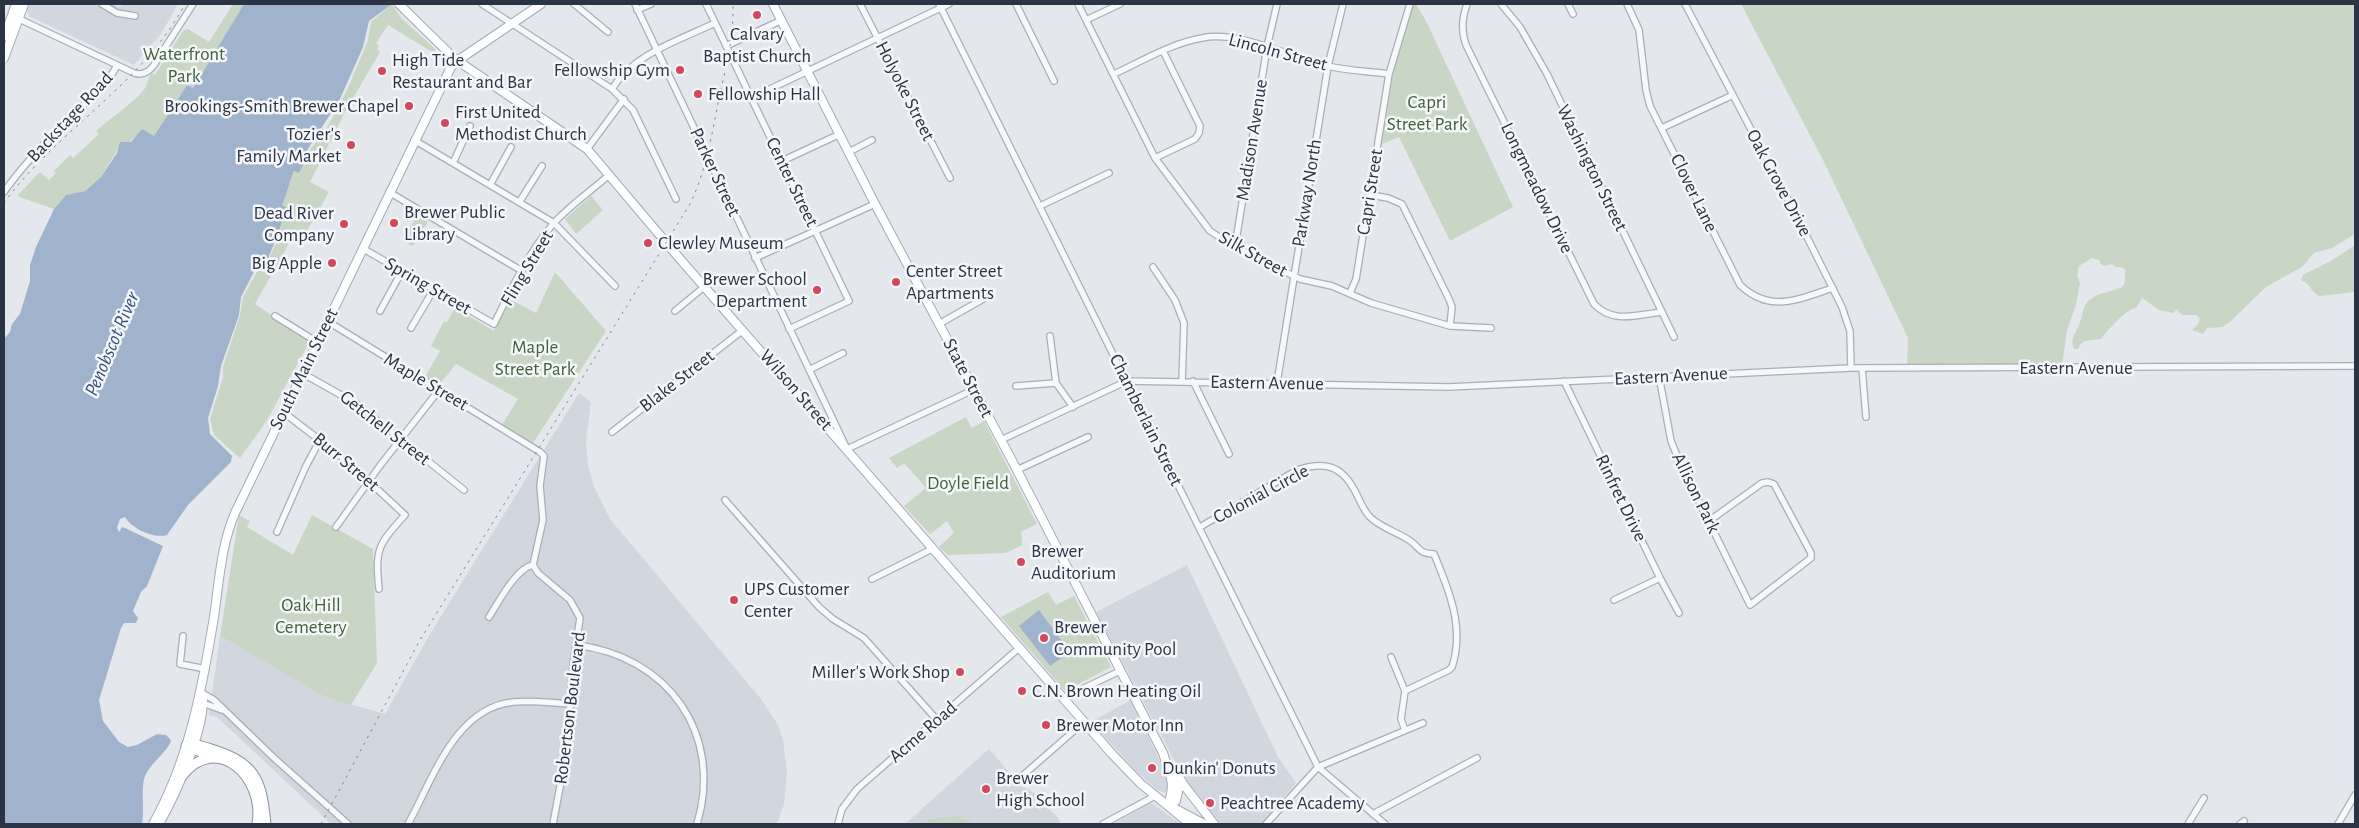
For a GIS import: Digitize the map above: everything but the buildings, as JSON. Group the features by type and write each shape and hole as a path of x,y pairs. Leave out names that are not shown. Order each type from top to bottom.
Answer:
{"highway":[{"path":"190,746 240,768 252,784 258,803 256,824"},
{"path":"190,746 230,755 249,768 256,778 262,794 266,824"},
{"path":"182,776 201,762 224,760"}],"main road":[{"path":"4,58 15,17 16,4"},
{"path":"4,34 24,4"},
{"name":"Wilson Street","path":"400,4 457,61 588,149 704,288 743,330 1084,722 1124,766 1155,796 1190,824"},
{"path":"457,61 541,4"},
{"name":"State Street","path":"773,4 875,204 1017,470 1163,753 1183,784 1214,824"},
{"name":"South Main Street","path":"159,824 182,776 190,746 201,699 228,530 414,140 450,69 457,61"},
{"name":"South Main Street","path":"152,824 190,746"},
{"name":"State Street","path":"1163,753 1173,782 1173,792 1168,805"},
{"path":"1168,805 1176,801 1178,794 1176,771"},
{"name":"Wilson Street","path":"1168,805 1204,824"}],"street":[{"path":"102,4 117,13 135,16"},
{"path":"15,17 136,73 144,74 154,65 193,4"},
{"path":"482,4 612,88 624,99 633,110 676,199"},
{"path":"574,4 608,32"},
{"path":"636,7 651,4"},
{"name":"Center Street","path":"706,4 849,301 790,329"},
{"name":"Holyoke Street","path":"860,4 950,178"},
{"path":"751,98 878,38 940,6 949,4"},
{"path":"1016,4 1054,81"},
{"name":"Silk Street","path":"1078,4 1155,158 1210,231 1235,247 1294,277 1332,286 1371,303 1450,326 1491,328"},
{"path":"1086,20 1120,4"},
{"name":"Madison Avenue","path":"1235,247 1267,47 1277,4"},
{"name":"Parkway North","path":"1277,383 1328,66 1343,4"},
{"name":"Capri Street","path":"1350,293 1356,278 1388,74 1410,4"},
{"name":"Longmeadow Drive","path":"1467,4 1463,16 1462,31 1466,45 1594,304 1603,313 1614,317 1662,312"},
{"name":"Washington Street","path":"1501,4 1520,27 1546,74 1674,337"},
{"path":"1568,4 1573,14"},
{"name":"Clover Lane","path":"1627,4 1639,30 1643,46 1646,90 1650,106 1740,285 1752,296 1766,302 1790,302 1833,288"},
{"name":"Oak Grove Drive","path":"1685,4 1833,288 1850,331 1851,368"},
{"name":"Chamberlain Street","path":"940,6 1318,767"},
{"name":"Parker Street","path":"636,7 847,449"},
{"path":"726,46 782,20"},
{"path":"612,88 628,68 656,51 715,23"},
{"name":"Lincoln Street","path":"1114,74 1163,51 1204,37 1224,37 1267,47 1328,66 1388,74"},
{"path":"1155,158 1195,139 1199,133 1200,126 1163,51"},
{"name":"Backstage Road","path":"4,192 13,179 61,126 109,79 117,64"},
{"path":"1662,128 1733,95"},
{"path":"588,149 624,99"},
{"path":"453,163 470,126"},
{"path":"782,161 840,134"},
{"path":"414,140 554,223 615,286"},
{"path":"849,152 872,140"},
{"path":"490,185 511,147"},
{"path":"520,202 542,166"},
{"path":"1040,206 1109,173"},
{"name":"Fling Street","path":"494,324 522,271 554,223 609,175"},
{"path":"389,192 522,271"},
{"path":"1370,195 1388,198 1402,204 1450,299 1452,307 1450,326"},
{"path":"755,258 875,204"},
{"name":"Spring Street","path":"362,248 494,324"},
{"path":"1154,267 1176,300 1184,323 1182,382"},
{"path":"380,311 402,271"},
{"path":"675,312 704,288"},
{"path":"411,328 434,289"},
{"path":"938,324 983,299"},
{"path":"275,316 317,342"},
{"name":"Maple Street","path":"327,322 540,452 544,458 540,483 543,524 533,565"},
{"name":"Blake Street","path":"612,432 743,330"},
{"path":"1050,336 1056,383 1073,407"},
{"path":"809,370 843,353"},
{"name":"Eastern Avenue","path":"1001,440 1127,381 1450,387 1851,368 2355,366"},
{"path":"1862,368 1866,417"},
{"name":"Getchell Street","path":"302,373 346,396 464,490"},
{"name":"Allison Park","path":"1659,376 1671,442 1709,521 1750,605 1811,558 1811,553 1774,484 1762,483 1709,521"},
{"path":"1193,381 1229,454"},
{"name":"Rinfret Drive","path":"1564,381 1660,578 1680,613"},
{"path":"1016,386 1056,383"},
{"path":"336,527 369,480 439,390"},
{"path":"847,449 974,390"},
{"name":"Burr Street","path":"283,412 369,480 405,515 382,541 378,550 379,589"},
{"path":"1017,470 1088,437"},
{"path":"276,532 320,440"},
{"name":"Colonial Circle","path":"1200,527 1297,470 1312,465 1325,465 1339,470 1349,480 1370,517 1411,541 1422,553 1434,554 1453,604 1454,622 1458,631 1453,662 1449,670 1405,691"},
{"path":"725,500 819,607 833,619 864,638 937,720"},
{"path":"872,579 932,549"},
{"path":"488,617 518,575 527,566 533,565"},
{"name":"Robertson Boulevard","path":"533,565 538,573 554,584 576,608 580,618 565,767 553,824"},
{"path":"1614,600 1660,578"},
{"path":"184,636 180,664 206,669"},
{"path":"576,645 610,652 645,668 670,690 681,705 698,736 704,763 704,794 697,824"},
{"name":"Acme Road","path":"838,824 842,809 852,794 1019,648"},
{"path":"1391,657 1405,691 1401,719 1405,730"},
{"path":"1063,698 1120,671"},
{"path":"201,699 212,698 348,824"},
{"path":"201,699 224,711"},
{"path":"408,824 455,739 467,723 483,712 513,702 571,704"},
{"path":"1021,777 1084,722"},
{"path":"1266,824 1318,767 1423,723"},
{"path":"1373,814 1477,758"},
{"path":"1318,767 1385,824"},
{"path":"2338,824 2355,795"},
{"path":"1104,824 1155,796"},
{"path":"2188,824 2204,798"}],"shaded area":[{"path":"30,4 113,4 119,7 125,4 178,4 161,34 134,65 29,16 27,10"},
{"path":"579,393 591,402 586,440 588,466 594,487 610,519 761,699 778,725 783,740 787,773 784,804 777,824 331,824 217,717 209,715 220,636 325,697 385,714 430,634"},
{"path":"1187,565 1278,757 1296,783 1261,824 1220,824 1198,799 1179,769 1096,612"},
{"path":"1131,700 1168,778 1168,788 1165,793 1157,790 1135,770 1091,722"},
{"name":"Brewer High School","path":"989,749 1021,786 1034,793 1058,818 1061,824 905,824"},
{"path":"1151,803 1181,824 1113,824"}],"green space":[{"name":"Waterfront Park","path":"233,4 244,4 193,88 187,85 154,136 133,138 130,142 122,142 101,177 85,191 66,195 54,209 17,196 40,172 49,180 56,173 54,171 70,155 73,158 99,134 96,131 138,96 145,89 152,73 155,75 183,31 188,29 209,42"},
{"path":"392,4 402,19 434,48 439,56 388,25 376,43 379,46 377,49 380,52 345,112 310,182 329,192 304,236 294,232 255,304 310,341 266,422 240,458 214,435 210,419 223,377 223,367 240,315 243,297 259,268 268,268 286,207 282,205 294,171 299,173 309,151 328,126 348,88 368,40 371,22"},
{"name":"Capri Street Park","path":"1413,4 1416,4 1426,21 1513,207 1450,241 1399,137 1382,144 1393,74"},
{"path":"1741,4 2355,4 2355,234 2332,248 2314,253 2302,267 2266,287 2230,322 2222,327 2207,328 2203,334 2192,330 2200,319 2196,315 2182,315 2176,309 2174,313 2159,310 2142,298 2136,308 2123,316 2101,339 2090,340 2082,343 2078,349 2074,349 2073,338 2089,300 2122,287 2125,282 2125,269 2115,267 2112,264 2105,266 2099,260 2092,258 2079,266 2077,276 2080,283 2076,305 2067,330 2062,365 1907,365 1908,338 1822,158"},
{"path":"591,196 603,210 576,234 565,219"},
{"path":"417,215 428,221 413,246 403,241"},
{"path":"2355,245 2355,292 2319,296 2301,280 2303,275 2331,261"},
{"name":"Maple Street Park","path":"555,272 606,331 533,443 502,425 518,399 456,364 439,385 425,377 440,351 431,346 444,321 447,322 455,308 494,331 511,300 536,313"},
{"name":"Doyle Field","path":"966,417 972,428 984,421 1037,524 1021,532 1022,545 1006,553 948,555 939,547 954,533 947,521 930,534 904,506 926,488 904,463 897,468 889,458"},
{"name":"Oak Hill Cemetery","path":"239,515 250,521 247,527 293,555 312,515 373,549 377,663 351,705 325,697 220,636"},
{"path":"1048,592 1056,605 1074,596 1111,667 1065,691 1001,617"},
{"path":"958,816 976,824 924,824 929,819"}],"water":[{"name":"Penobscot River","path":"244,4 392,4 369,21 363,47 340,99 306,152 306,159 299,173 294,171 282,205 286,207 280,229 269,256 268,266 258,264 241,297 239,315 221,366 218,386 208,418 210,434 232,456 231,462 188,505 167,535 161,536 143,532 132,525 125,517 120,519 117,528 119,532 122,527 163,546 147,586 141,592 133,611 138,618 136,623 124,623 121,628 99,700 103,721 119,742 128,747 137,745 157,734 166,735 171,740 170,744 148,770 144,778 142,824 4,824 4,339 20,314 30,281 30,265 36,247 54,209 66,195 85,191 101,177 117,153 120,142 131,142 142,129 154,136 187,85 193,88"},
{"name":"Brewer Community Pool","path":"1039,610 1070,652 1050,666 1019,626"}],"railway":[{"path":"4,203 49,152 146,59 167,33 185,4"},
{"path":"321,824 420,640 690,204 700,179 711,139 729,51 733,4"}],"place":[{"name":"Calvary Baptist Church","path":"757,15"},
{"name":"Fellowship Gym","path":"680,70"},
{"name":"High Tide Restaurant and Bar","path":"382,71"},
{"name":"Fellowship Hall","path":"698,94"},
{"name":"Brookings-Smith Brewer Chapel","path":"409,106"},
{"name":"First United Methodist Church","path":"445,123"},
{"name":"Tozier's Family Market","path":"351,145"},
{"name":"Brewer Public Library","path":"394,223"},
{"name":"Dead River Company","path":"344,224"},
{"name":"Clewley Museum","path":"648,243"},
{"name":"Big Apple","path":"332,263"},
{"name":"Center Street Apartments","path":"896,282"},
{"name":"Brewer School Department","path":"817,290"},
{"name":"Brewer Auditorium","path":"1021,562"},
{"name":"UPS Customer Center","path":"734,600"},
{"name":"Brewer Community Pool","path":"1044,638"},
{"name":"Miller's Work Shop","path":"960,672"},
{"name":"C.N. Brown Heating Oil","path":"1022,691"},
{"name":"Brewer Motor Inn","path":"1046,725"},
{"name":"Dunkin' Donuts","path":"1152,768"},
{"name":"Brewer High School","path":"986,789"},
{"name":"Peachtree Academy","path":"1210,803"}]}
